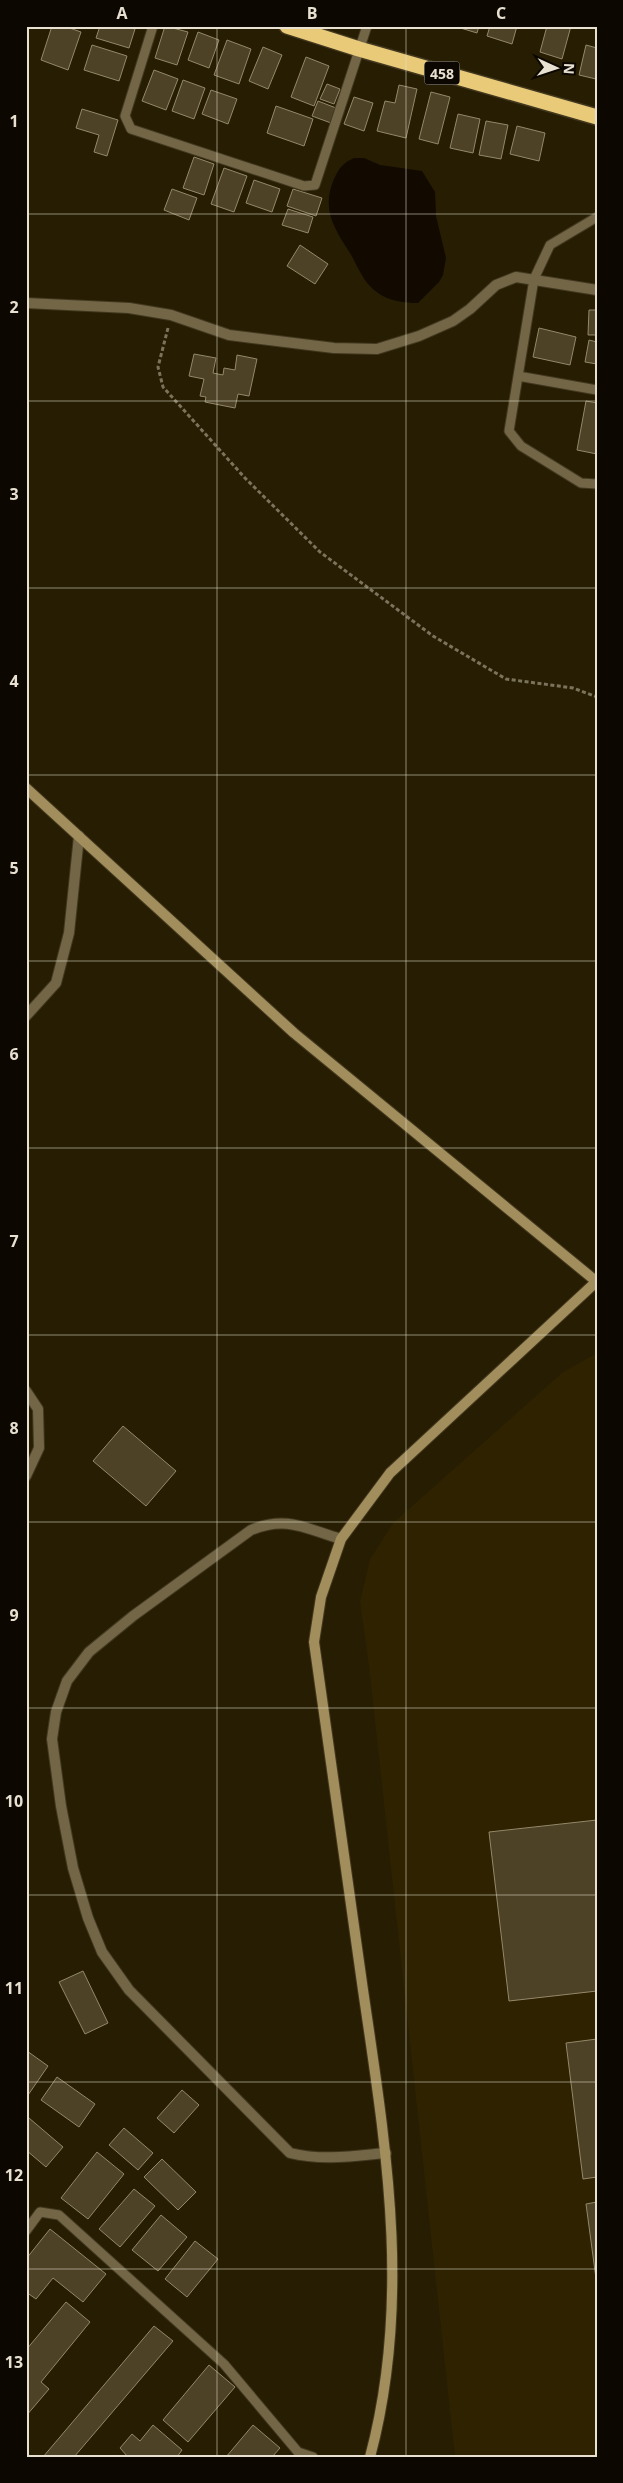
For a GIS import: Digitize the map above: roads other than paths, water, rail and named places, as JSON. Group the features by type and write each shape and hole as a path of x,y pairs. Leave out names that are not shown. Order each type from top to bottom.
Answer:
{"highway":[{"name":"458","path":"288,26 359,50 597,117"}],"street":[{"path":"26,303 129,308 171,315 228,335 334,348 377,349 419,336 453,321 496,285 516,277 597,290"},
{"path":"26,788 294,1033 596,1282 390,1473 341,1539 321,1597 314,1642 386,2153 394,2255 392,2334 379,2424 370,2457"},
{"path":"26,1016 56,983 69,934 79,836"},
{"path":"26,1391 38,1410 39,1448 26,1476"},
{"path":"341,1539 287,1522 268,1523 251,1530 133,1616 89,1652 67,1681 56,1712 52,1739 64,1824 73,1868 102,1952 129,1990 290,2153 310,2158 386,2153"}],"lane":[{"path":"153,26 125,116 131,128 304,186 315,185 367,26"},
{"path":"597,217 550,245 534,279 510,431 521,446 580,483 597,484"},
{"path":"518,376 597,390"},
{"path":"26,2230 40,2212 59,2215 224,2364 298,2452 313,2457"}]}
